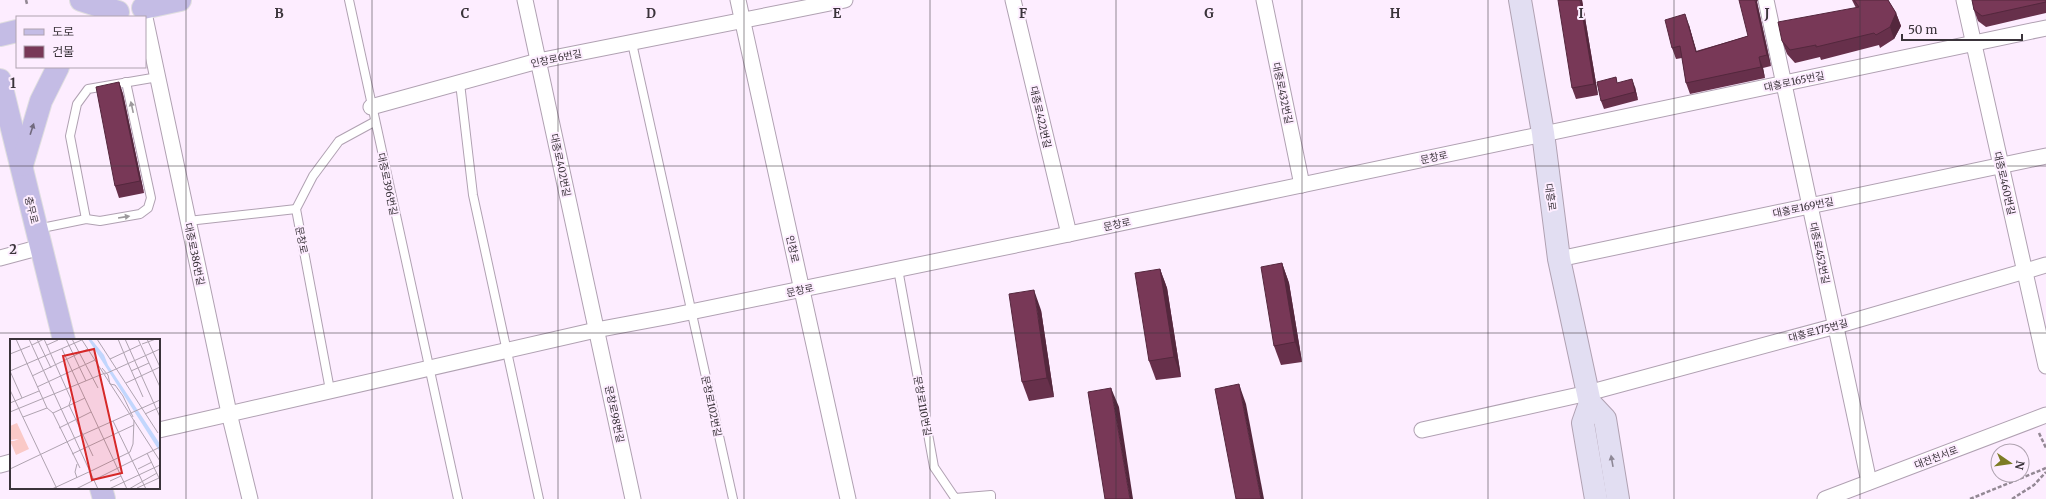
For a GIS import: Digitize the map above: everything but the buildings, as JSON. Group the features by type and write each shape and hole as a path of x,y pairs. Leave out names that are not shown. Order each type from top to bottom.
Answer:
{"main road":[{"path":"81,0 115,15"},
{"path":"104,16 115,15 143,4 180,0"},
{"name":"대흥로","path":"1520,0 1543,133 1560,259 1589,398"},
{"path":"0,35 16,31"},
{"path":"21,166 41,101 58,68"},
{"name":"충무로","path":"0,80 64,339"},
{"path":"0,136 21,166"},
{"path":"1589,398 1583,423 1596,499"},
{"path":"1589,398 1605,419 1618,499"},
{"path":"101,489 104,499"}],"street":[{"name":"대종로402번길","path":"525,0 596,330"},
{"name":"인창로","path":"738,0 848,499"},
{"name":"인창로6번길","path":"371,107 538,61 845,0"},
{"name":"대종로422번길","path":"1013,0 1069,234"},
{"name":"대종로432번길","path":"1264,0 1302,185"},
{"name":"대종로452번길","path":"1766,0 1869,482"},
{"name":"대종로460번길","path":"1964,0 2046,366"},
{"name":"대종로386번길","path":"143,4 145,16"},
{"name":"대종로386번길","path":"146,19 229,413 250,499"},
{"name":"대흥로165번길","path":"1543,133 2046,28"},
{"name":"문창로","path":"160,430 596,330 802,290 1543,133"},
{"name":"대흥로169번길","path":"1560,259 2046,156"},
{"path":"0,258 38,238"},
{"name":"대흥로175번길","path":"1589,398 2046,265"},
{"name":"문창로98번길","path":"596,330 633,499"},
{"path":"1422,430 1589,398"},
{"name":"대전천서로","path":"1825,499 2046,415"},
{"path":"0,465 10,462"}],"lane":[{"name":"대종로396번길","path":"349,0 374,122 458,499"},
{"path":"632,43 691,312"},
{"path":"86,219 70,136 77,104 88,89 158,77"},
{"path":"38,238 86,219 100,221 140,214 148,208 151,198 126,82"},
{"path":"460,83 472,195 539,499"},
{"path":"188,221 296,209 312,176 340,141 374,122"},
{"name":"문창로","path":"296,209 330,390"},
{"name":"문창로110번길","path":"898,269 934,467 955,498 990,495 991,499"},
{"name":"문창로102번길","path":"691,312 733,499"}],"path":[{"path":"26,0 27,4"},
{"path":"2039,432 2046,448"},
{"path":"1970,499 2046,468"},
{"path":"2012,499 2034,485 2046,472"}]}
